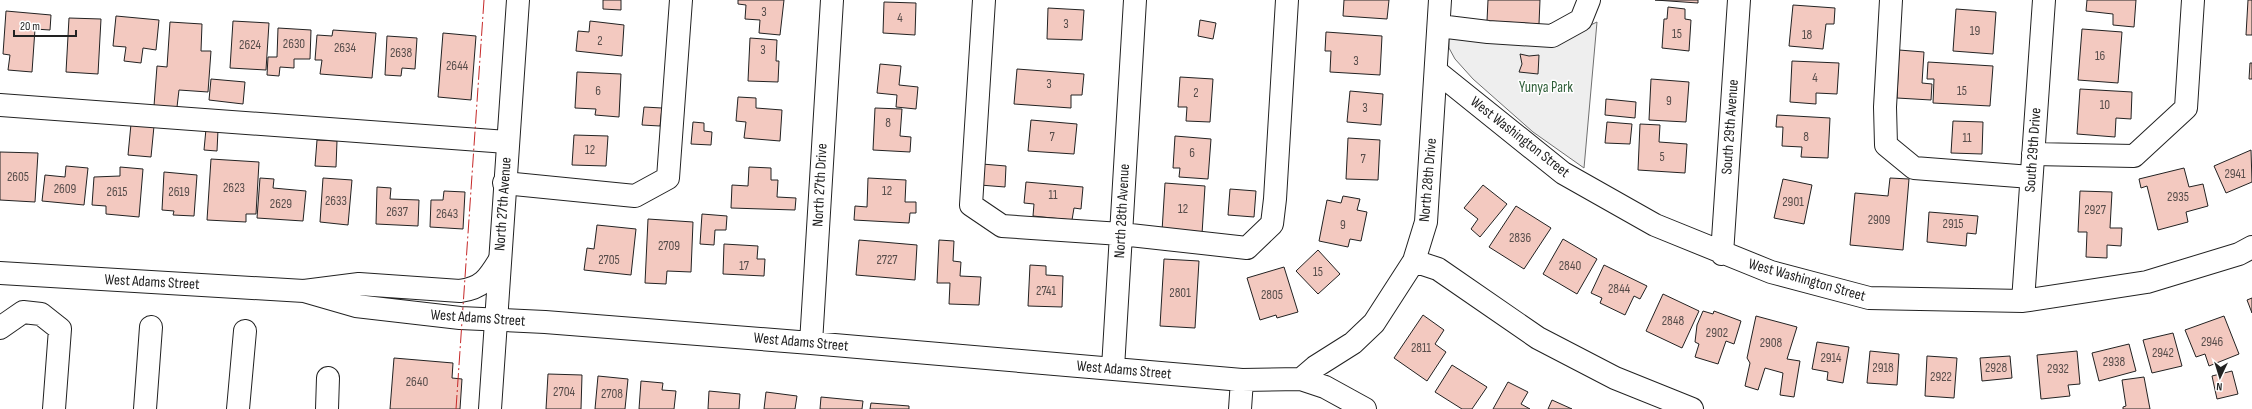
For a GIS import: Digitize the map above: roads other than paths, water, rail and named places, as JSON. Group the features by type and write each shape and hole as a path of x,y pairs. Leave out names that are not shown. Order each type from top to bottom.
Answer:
{"street":[{"name":"North 27th Avenue","path":"490,409 504,183 518,0"},
{"path":"504,183 635,196 668,178 681,0"},
{"name":"North 27th Drive","path":"811,343 832,0"},
{"path":"984,0 971,205 1002,226 1121,234 1248,248 1272,224 1275,199 1287,0"},
{"name":"North 28th Avenue","path":"1113,368 1135,0"},
{"name":"North 28th Drive","path":"1301,379 1321,363 1353,343 1374,323 1414,261 1426,222 1440,0"},
{"path":"1439,26 1488,32 1552,36 1581,20 1589,0"},
{"name":"South 29th Avenue","path":"1722,254 1739,0"},
{"path":"1891,0 1885,108 1886,145 1914,168 2031,177"},
{"name":"South 29th Drive","path":"2023,301 2044,0"},
{"path":"2033,154 2134,156 2186,108 2193,0"},
{"name":"West Washington Street","path":"1436,71 1563,172 1655,225 1722,254 1771,272 1869,298 2023,301 2147,282 2239,254 2252,247"},
{"path":"0,105 507,142"},
{"path":"1414,261 1438,269 1538,338 1615,378 1692,409"},
{"name":"West Adams Street","path":"0,273 304,291 359,284 460,291 473,289 489,277 499,262"},
{"name":"West Adams Street","path":"304,291 356,306 460,318 811,343 1242,380 1301,379 1325,387 1365,409"},
{"path":"0,328 23,312 41,314 60,329 54,409"},
{"path":"145,409 151,327"},
{"path":"238,409 245,331"},
{"path":"326,409 328,378"},
{"path":"1240,409 1242,380"}],"park label":[{"name":"Yunya Park","path":"1546,87"}]}
